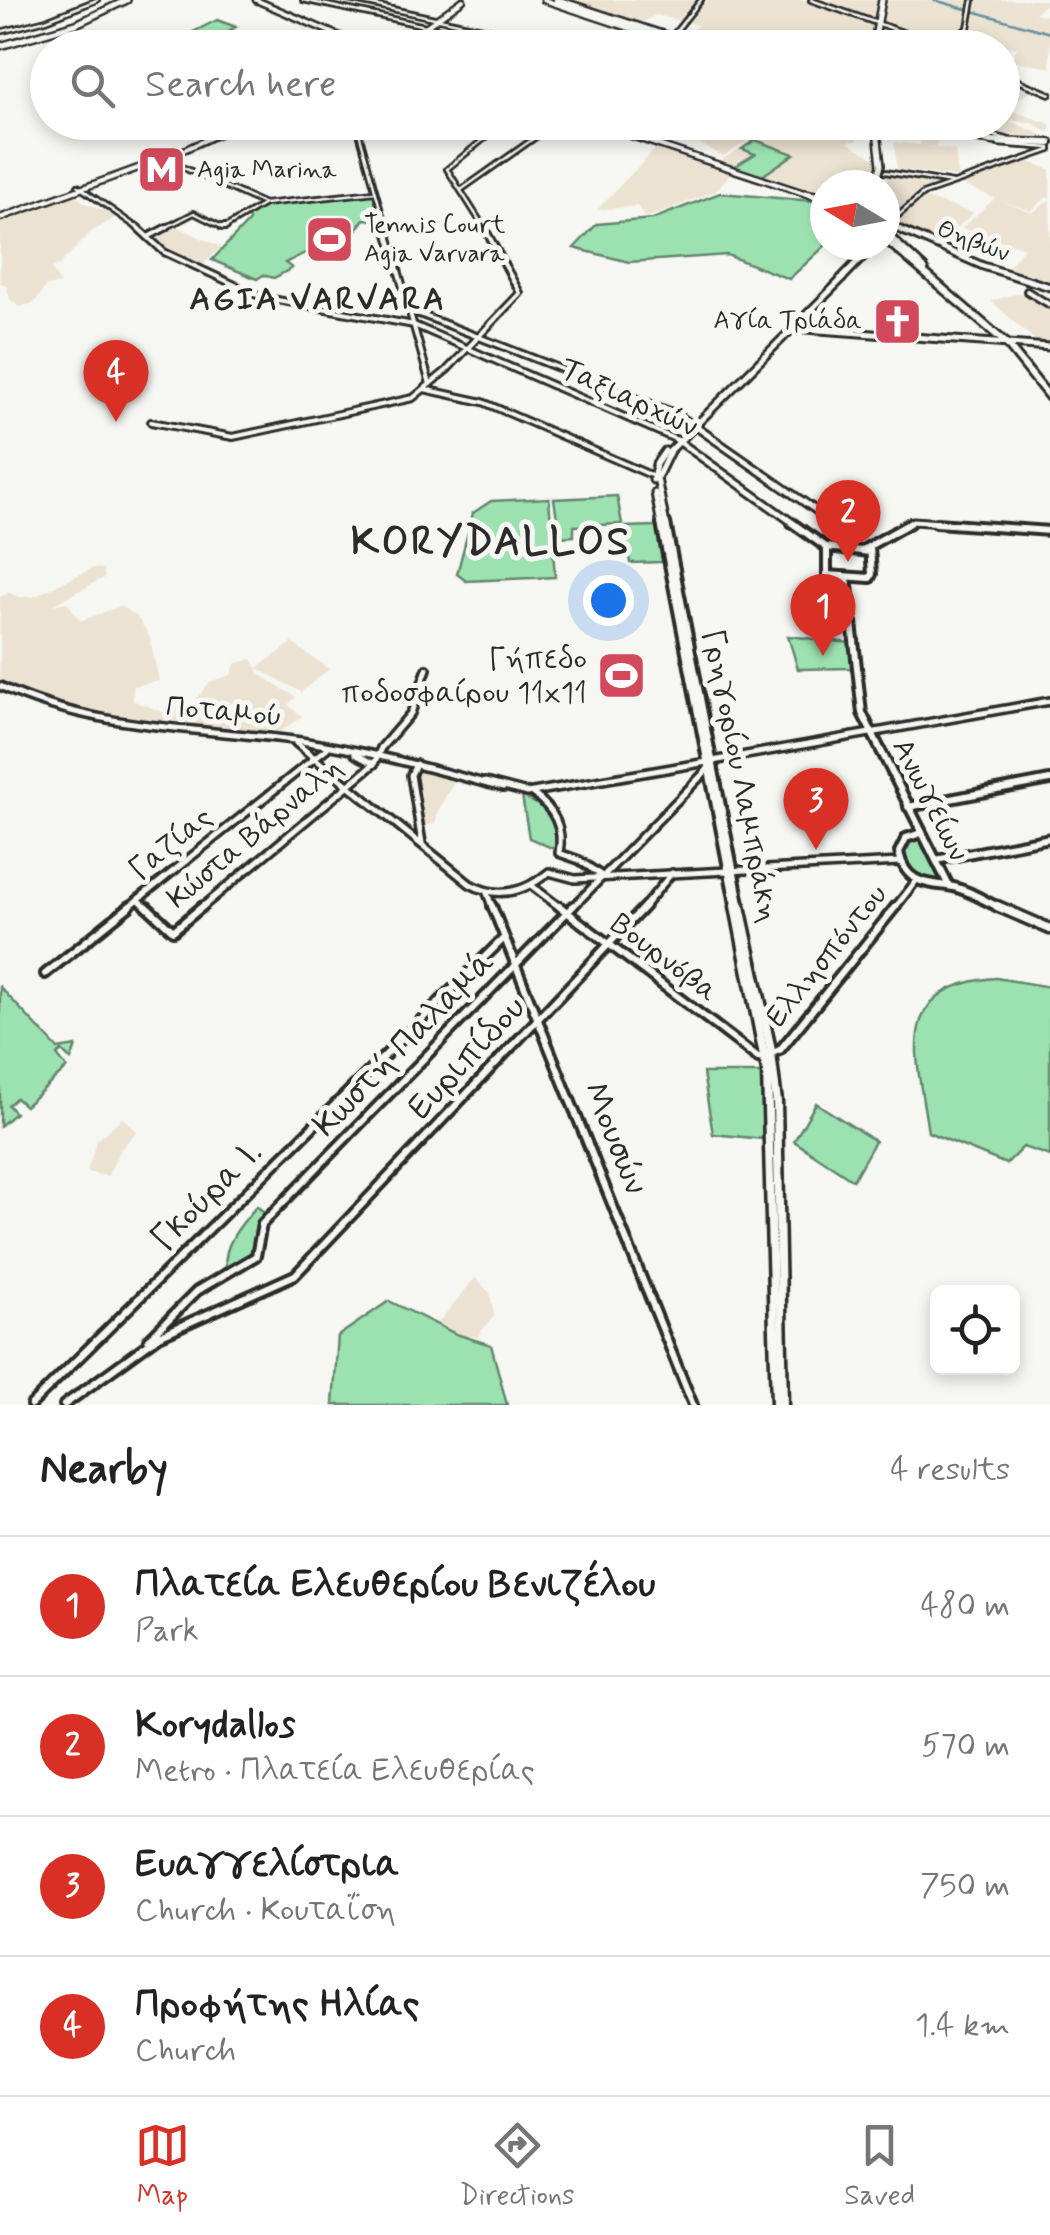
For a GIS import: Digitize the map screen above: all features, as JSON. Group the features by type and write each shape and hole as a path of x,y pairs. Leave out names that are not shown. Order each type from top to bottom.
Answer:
{"highway":[{"path":"554,0 638,26"},
{"path":"554,0 642,30"},
{"path":"54,30 121,2"},
{"path":"576,10 641,30"},
{"path":"612,16 649,30"},
{"path":"0,45 30,37"},
{"path":"996,140 1049,145"},
{"path":"999,140 1049,145"}],"main road":[{"path":"254,0 323,30"},
{"path":"423,30 464,0"},
{"path":"554,0 641,30"},
{"path":"554,0 657,30"},
{"path":"875,30 880,0"},
{"path":"0,217 204,140"},
{"path":"646,140 810,194"},
{"path":"646,140 810,194"},
{"path":"880,140 884,170"},
{"name":"Θηβών","path":"900,233 1031,285"},
{"name":"Θηβών","path":"900,237 1031,285 1050,288"},
{"path":"900,245 1010,345"},
{"path":"900,245 1010,345 1050,395"},
{"path":"900,247 944,286"},
{"path":"841,280 859,260"},
{"path":"655,477 660,457 859,260"},
{"path":"790,328 860,260"},
{"path":"790,328 1050,347"},
{"path":"694,425 844,530 848,548"},
{"name":"Ταξιαρχών","path":"678,441 826,548 828,576 847,578"},
{"name":"Γρηγορίου Λαμπράκη","path":"655,477 777,1102 780,1405"},
{"path":"826,548 868,549 912,521 1050,531"},
{"path":"847,578 872,576 868,549"},
{"name":"Ανωγείων","path":"847,578 859,702 949,886"},
{"path":"908,806 1050,780"},
{"path":"921,833 903,842 900,862 916,881 932,888 949,886 1050,929"},
{"path":"936,860 1050,838"}],"street":[{"path":"0,32 46,20 97,0"},
{"path":"302,0 446,30"},
{"path":"349,0 496,30"},
{"path":"677,30 701,0"},
{"path":"811,0 898,30"},
{"path":"967,30 974,15 973,0"},
{"path":"1020,82 1050,94"},
{"path":"361,140 430,384"},
{"path":"151,422 238,437 416,396 519,295 514,278 447,169 483,140"},
{"path":"461,190 531,140"},
{"path":"982,140 1049,145"},
{"path":"1013,140 1049,145"},
{"path":"900,174 943,185 955,184 1049,145"},
{"path":"164,158 265,203 375,191"},
{"path":"900,216 914,199 943,185"},
{"name":"Ταξιαρχών","path":"79,187 125,216 176,258 266,298 414,325 678,441"},
{"path":"250,213 255,200"},
{"path":"148,237 194,212 224,228 265,203"},
{"path":"1031,285 1050,305"},
{"path":"402,323 413,314"},
{"path":"413,314 677,414 694,425"},
{"path":"418,337 428,330"},
{"path":"424,389 466,397 655,477"},
{"name":"Κώστα Βάρναλη","path":"138,899 172,931 374,764 411,714 427,670"},
{"name":"Ποταμού","path":"0,688 34,702 140,727 380,752 448,774 531,793"},
{"name":"Ποταμού","path":"0,688 32,705 139,730 326,748 361,756 374,764"},
{"path":"531,793 1050,701"},
{"path":"296,745 422,846 487,892 516,892 532,886 549,872 572,878 900,862"},
{"name":"Γαζίας","path":"45,974 326,748"},
{"path":"416,764 410,774 422,846"},
{"name":"Κωστή Παλαμά","path":"142,1346 214,1275 256,1256 262,1224 708,764"},
{"path":"531,793 557,819 562,836 559,852 603,876"},
{"name":"Ευριπίδου","path":"142,1346 295,1275 672,874"},
{"name":"Ελλησπόντου","path":"768,1057 780,1050 916,881"},
{"name":"Βουρνόβα","path":"532,886 754,1056 768,1057"},
{"name":"Μουσών","path":"487,892 692,1405"},
{"name":"Γκούρα Ι.","path":"31,1405 504,938"},
{"path":"64,1405 142,1346"}],"shaded area":[{"path":"566,0 877,0 872,30 692,30 699,25 656,15 639,24"},
{"path":"884,0 932,0 972,12 938,0 1050,0 1050,8 1044,5 1035,13 1050,17 1050,31 1045,31 1050,33 1050,68 1020,62 1020,30 903,30 881,22"},
{"path":"1023,84 1035,89 1020,98"},
{"path":"1020,114 1050,124 1050,133 1020,122"},
{"path":"1020,125 1050,138 1020,136"},
{"path":"698,140 750,140 723,156"},
{"path":"754,140 857,140 847,142 877,160 875,170 810,170 810,192 718,162"},
{"path":"921,140 938,140 936,146 929,147 955,150 958,177 897,169 894,142 920,145"},
{"path":"658,146 732,171 716,191 652,216 644,217 637,206 597,210"},
{"path":"1026,161 1050,169 1050,198 1031,211 999,200 1032,213 1050,200 1050,286 1004,272 1024,248 962,228 995,198 959,184"},
{"path":"900,176 945,185 916,196 900,210"},
{"path":"70,192 85,203 118,216 91,232 60,264 51,268 60,284 46,286 34,303 19,307 10,299 6,285 0,283 0,220"},
{"path":"922,197 973,213 937,246 900,229 900,216"},
{"path":"173,224 221,247 200,268 166,252 150,237"},
{"path":"1023,292 1050,308 1050,344 1038,343 991,301"},
{"path":"93,568 103,569 105,577 52,605 67,602 80,621 121,606 137,617 149,635 159,681 133,686 133,701 168,714 173,705 208,710 195,700 210,682 231,675 235,664 252,659 259,674 296,697 288,705 302,716 275,736 164,728 29,697 0,683 0,597 9,593 33,597"},
{"path":"292,643 329,669 301,692 257,668"},
{"path":"418,768 454,781 435,824 425,825 414,775"},
{"path":"122,1118 137,1131 119,1151 108,1176 87,1172 97,1140"},
{"path":"475,1278 490,1293 494,1316 477,1337 456,1334 438,1323"}],"green space":[{"path":"217,20 236,27 230,30 197,30"},
{"path":"755,140 794,154 762,176 734,167 755,154 742,149"},
{"path":"373,193 381,221 364,219 355,231 335,235 329,243 323,242 327,233 309,251 285,263 292,268 274,278 263,275 257,279 212,260 249,221 248,216 265,205"},
{"path":"720,193 810,201 810,260 789,279 727,255 629,262 574,248 597,224 653,219"},
{"path":"617,496 622,524 574,526 574,536 560,537 554,499"},
{"path":"549,498 555,577 466,581 457,574 473,513 491,501"},
{"path":"656,526 662,562 630,563 624,527"},
{"path":"788,636 851,643 853,668 798,669"},
{"path":"522,796 547,810 557,836 556,850 529,838"},
{"path":"921,837 945,885 923,883 904,865 905,845"},
{"path":"996,978 1050,987 1050,1156 1023,1147 1006,1164 928,1132 917,1052 925,1011 940,995 962,984"},
{"path":"0,987 58,1049 76,1046 71,1060 62,1051 57,1055 67,1068 25,1106 16,1098 8,1105 15,1113 0,1126"},
{"path":"703,1073 763,1073 764,1139 713,1134"},
{"path":"816,1103 875,1141 853,1180 794,1141"},
{"path":"257,1206 265,1214 257,1223 252,1252 226,1267 230,1242"},
{"path":"389,1301 456,1334 491,1345 507,1405 333,1405 338,1336"}],"waterway":[{"path":"934,0 1050,33"}],"place":[{"name":"Agia Marina","path":"162,170"},
{"name":"Tennis Court Agia Varvara","path":"329,239"},
{"name":"Αγία Τριάδα","path":"897,321"},
{"name":"Προφήτης Ηλίας","path":"116,422"},
{"name":"Korydallos","path":"848,562"},
{"name":"Πλατεία Ελευθερίου Βενιζέλου","path":"823,656"},
{"name":"Γήπεδο ποδοσφαίρου 11x11","path":"622,676"},
{"name":"Ευαγγελίστρια","path":"816,850"}],"district":[{"name":"AGIA VARVARA","path":"318,300"},
{"name":"KORYDALLOS","path":"491,543"}]}
